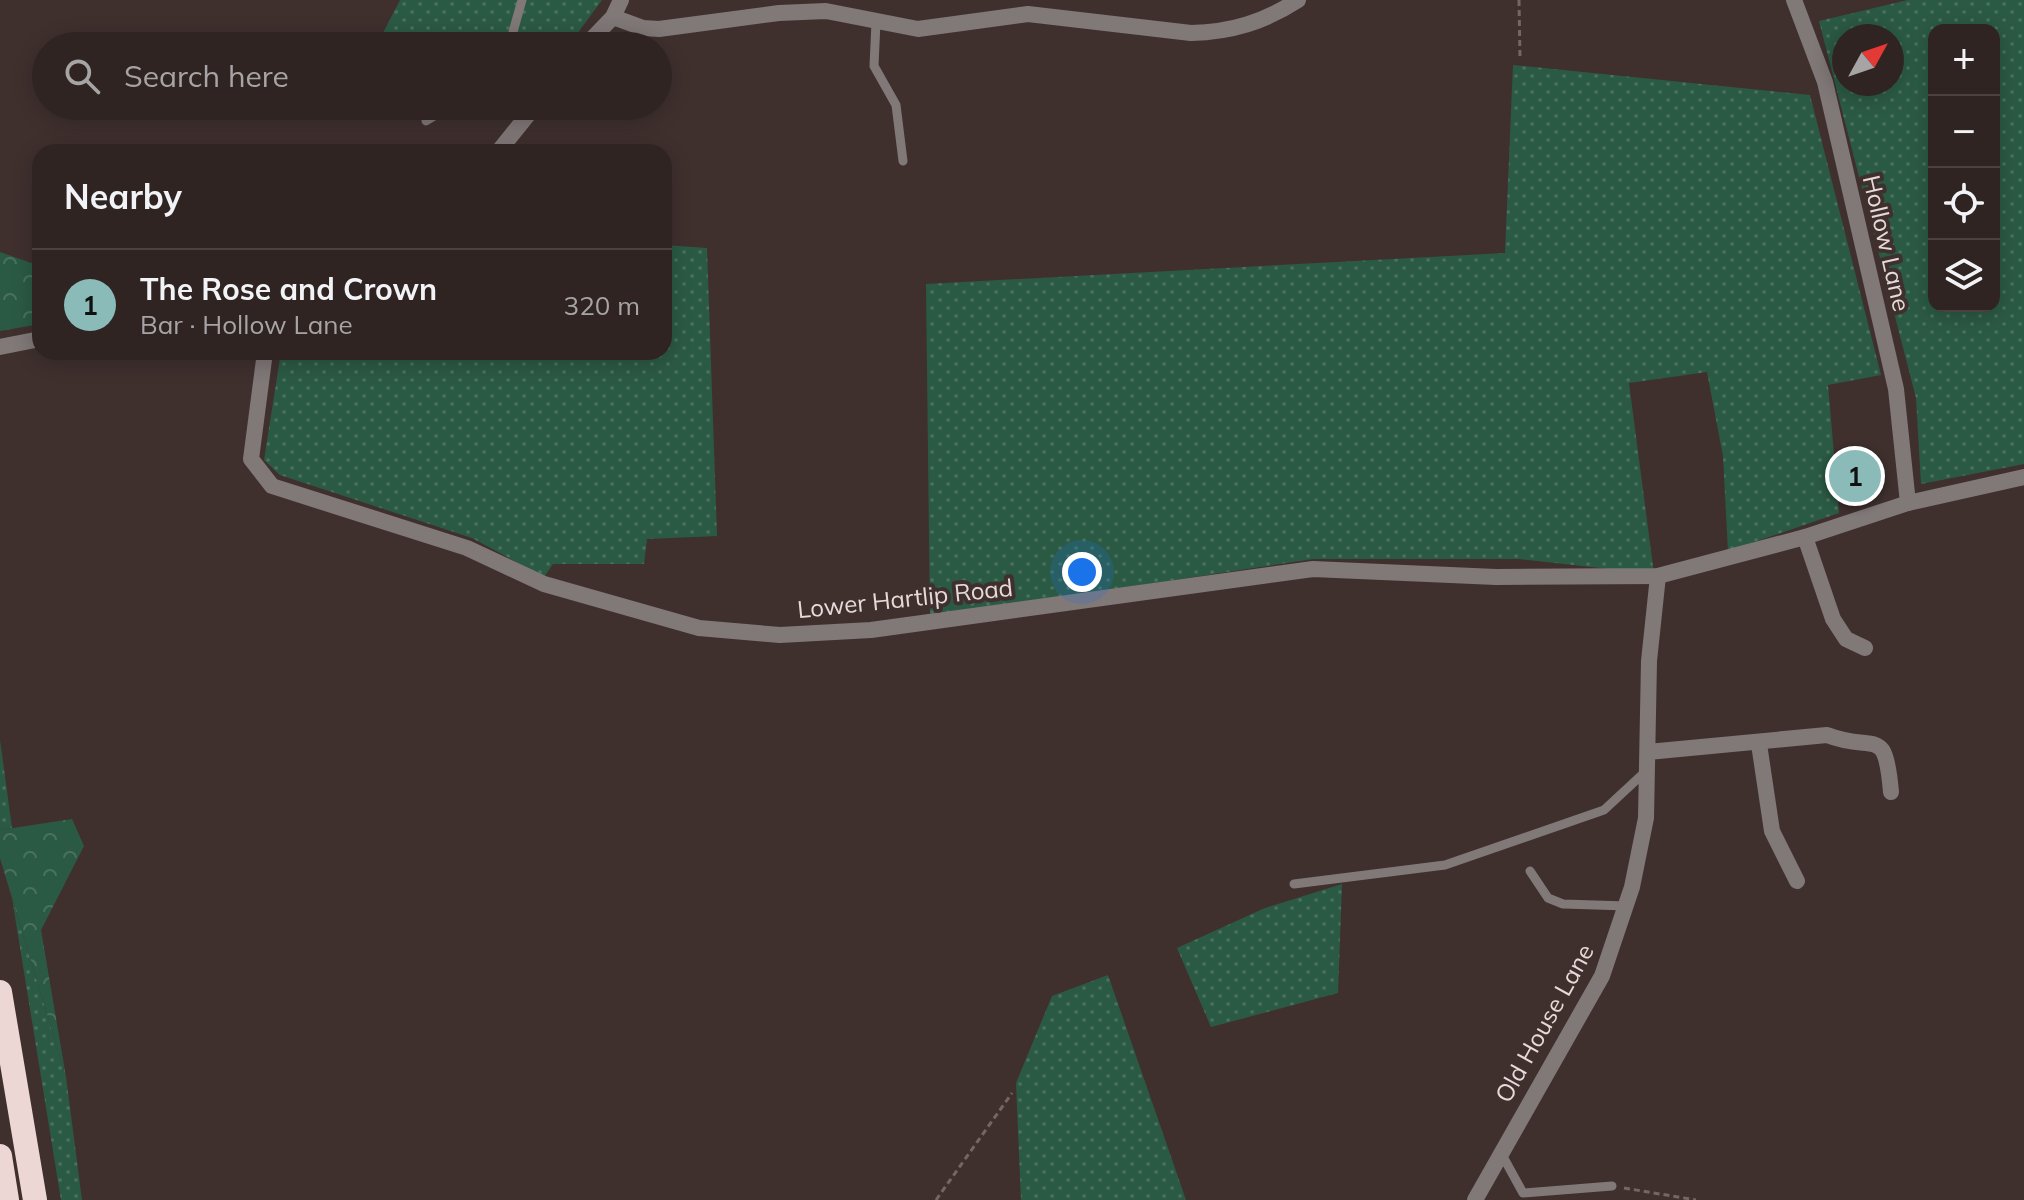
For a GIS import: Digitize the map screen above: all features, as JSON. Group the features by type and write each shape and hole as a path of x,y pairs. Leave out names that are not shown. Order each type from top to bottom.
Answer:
{"highway":[{"path":"0,992 35,1200"},
{"path":"0,1156 7,1200"}],"street":[{"path":"599,32 613,17 621,0"},
{"path":"613,17 643,28 659,29 805,12 845,14 918,29 1028,14 1168,31 1215,33 1256,24 1298,0"},
{"name":"Hollow Lane","path":"1794,0 1825,82 1896,389 1908,503"},
{"path":"504,144 524,120"},
{"path":"0,347 32,341"},
{"name":"Lower Hartlip Road","path":"264,360 251,459 272,486 467,548 544,584 699,628 780,635 871,630 1313,569 1496,577 1658,576 1805,537 1908,503"},
{"path":"1908,503 2024,477"},
{"path":"1805,537 1833,619 1846,639 1865,648"},
{"name":"Old House Lane","path":"1475,1200 1602,976 1627,906 1646,818 1649,661 1658,576"},
{"path":"1648,752 1759,744 1827,735 1846,742 1868,741 1881,746 1888,758 1891,792"},
{"path":"1759,744 1772,831 1797,881"}],"lane":[{"path":"513,32 522,0"},
{"path":"876,22 874,66 896,105 903,161"},
{"path":"1294,884 1445,865 1473,856 1604,810 1648,770"},
{"path":"1530,871 1548,898 1563,904 1627,906"},
{"path":"1501,1153 1523,1193 1612,1186"}],"path":[{"path":"1519,0 1520,57"},
{"path":"936,1200 1012,1093"},
{"path":"1612,1186 1696,1200"}],"green space":[{"path":"400,0 602,0 578,32 384,32"},
{"path":"1908,0 2024,0 2024,464 1921,484 1916,398 1838,96 1904,96 1904,24 1832,24 1832,72 1819,21"},
{"path":"1513,65 1810,95 1881,375 1828,385 1839,513 1728,551 1723,456 1707,372 1629,383 1654,574 1519,559 1313,559 930,617 926,284 1505,253"},
{"path":"672,246 707,248 717,536 647,539 644,564 553,564 544,577 472,538 280,475 264,460 280,360 672,360"},
{"path":"0,252 32,263 32,325 0,331"},
{"path":"0,740 12,828 0,830"},
{"path":"72,819 84,846 41,930 66,1077 0,858 0,830"},
{"path":"1342,884 1338,993 1211,1027 1177,948 1265,908"},
{"path":"12,898 66,1077 82,1200 61,1200"},
{"path":"1108,975 1186,1200 1021,1200 1016,1083 1052,996"}],"place":[{"name":"The Rose and Crown","path":"1855,476"}]}
